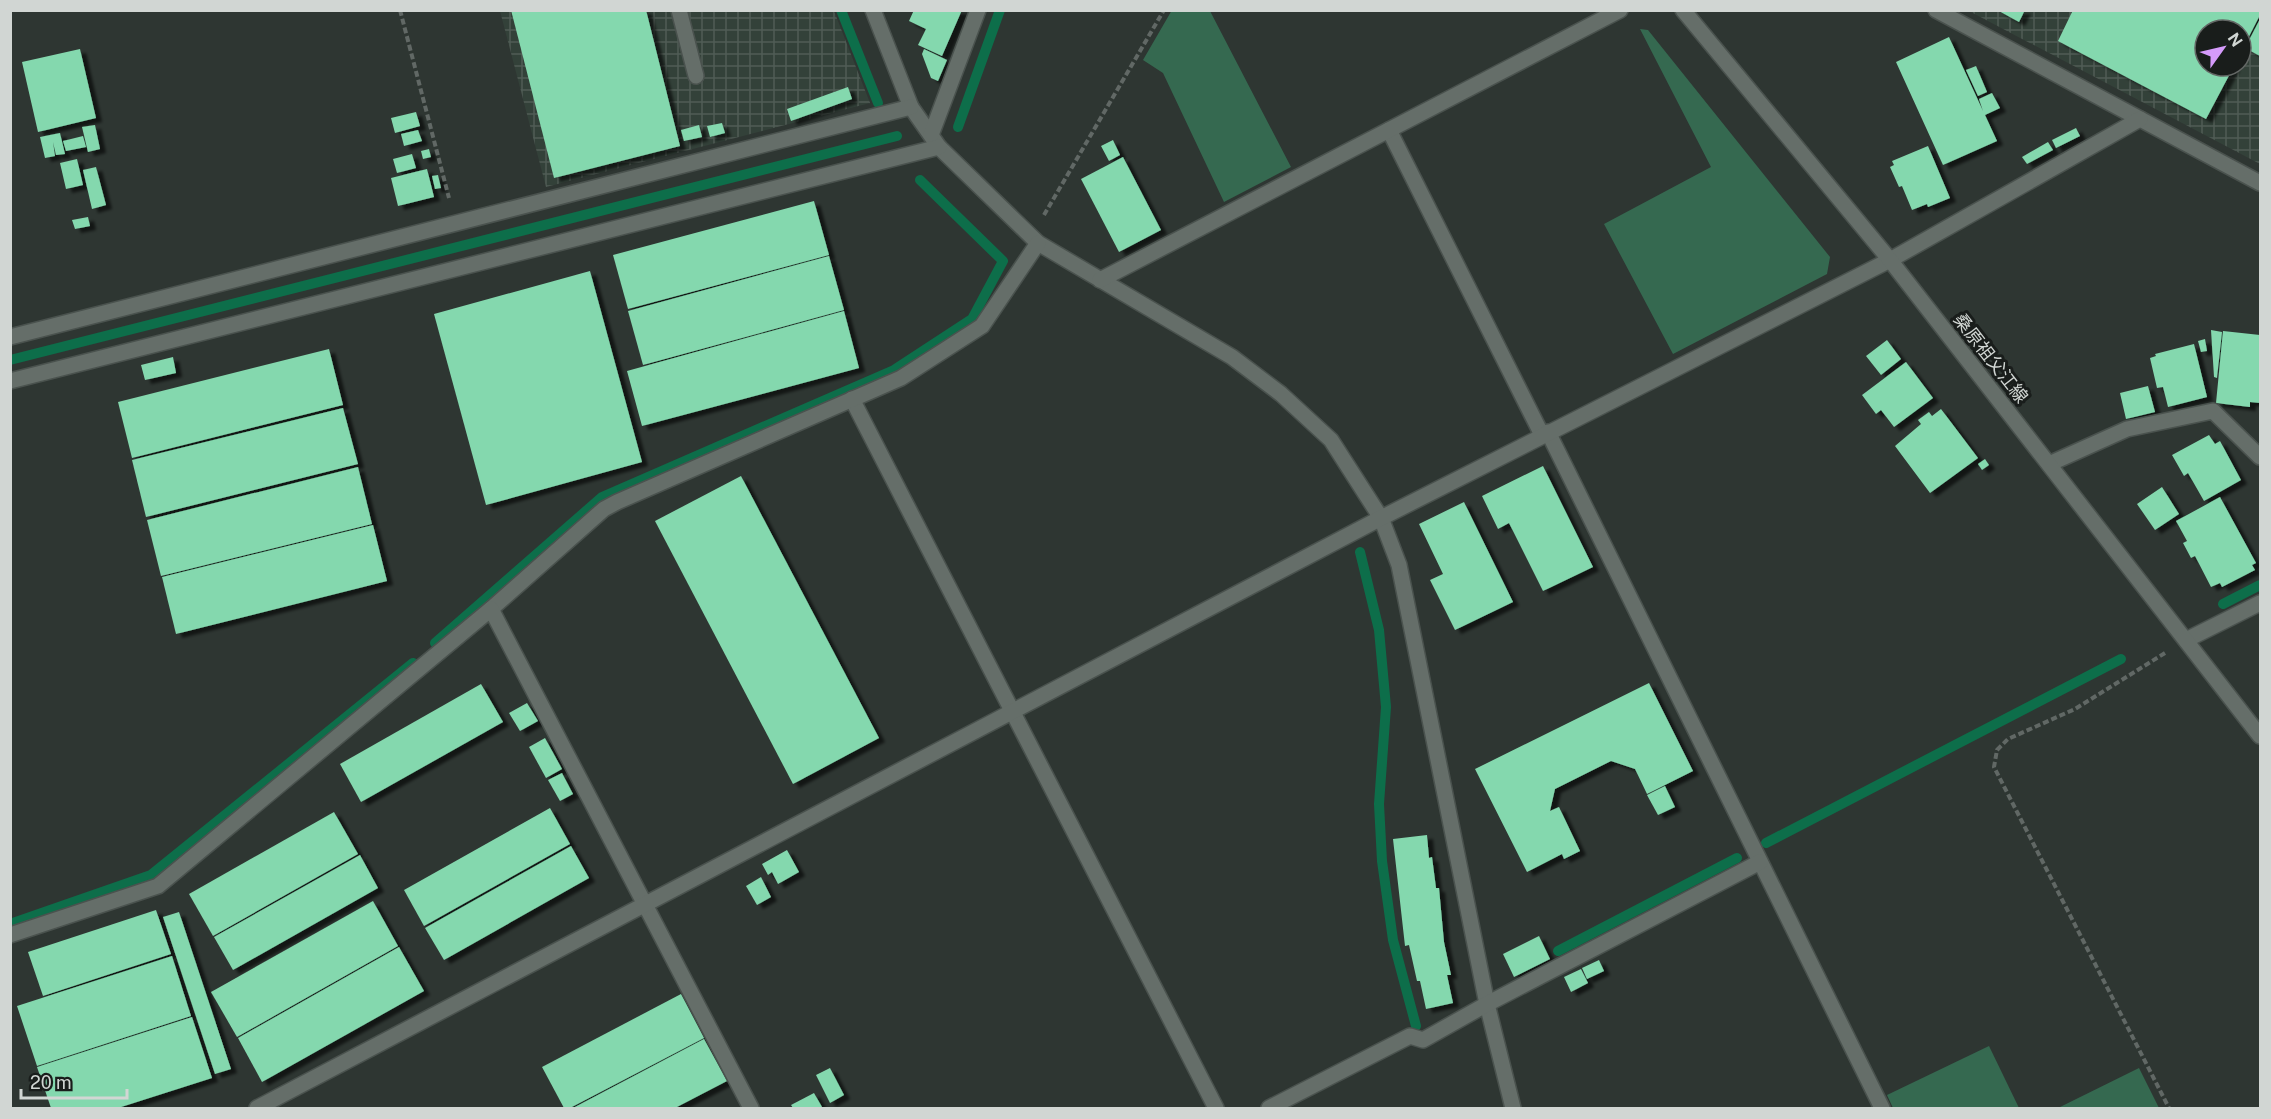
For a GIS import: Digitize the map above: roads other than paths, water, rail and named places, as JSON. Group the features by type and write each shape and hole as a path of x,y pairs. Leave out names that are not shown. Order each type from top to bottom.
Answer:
{"street":[{"path":"679,10 696,76"},
{"path":"873,10 911,108 935,141 1035,239 1232,357 1281,394 1331,440 1381,518 1399,566 1487,1004 1513,1108"},
{"path":"935,141 978,10"},
{"path":"1100,280 1620,10"},
{"name":"桑原祖父江線","path":"1683,10 1890,260 2260,736"},
{"path":"1936,10 2260,183"},
{"path":"10,337 911,108"},
{"path":"257,1108 1381,518 1890,260 2140,119"},
{"path":"1389,130 1545,434 1882,1108"},
{"path":"10,381 935,141"},
{"path":"10,935 158,885 490,609 604,509 901,378 982,326 1035,239"},
{"path":"852,399 1216,1108"},
{"path":"2049,465 2127,429 2213,411 2260,457"},
{"path":"2186,640 2260,603"},
{"path":"490,609 751,1108"},
{"path":"1269,1108 1410,1036 1423,1040 1487,1004 1760,862"}],"waterway":[{"path":"841,10 878,103"},
{"path":"958,127 1000,10"},
{"path":"10,360 897,136"},
{"path":"435,643 602,497 894,370 972,319 1003,261 920,180"},
{"path":"1360,552 1379,630 1386,707 1379,804 1382,861 1393,940 1416,1026"},
{"path":"2223,604 2260,585"},
{"path":"1766,843 2121,659"},
{"path":"10,924 151,875 413,663"},
{"path":"1558,951 1737,858"}]}
